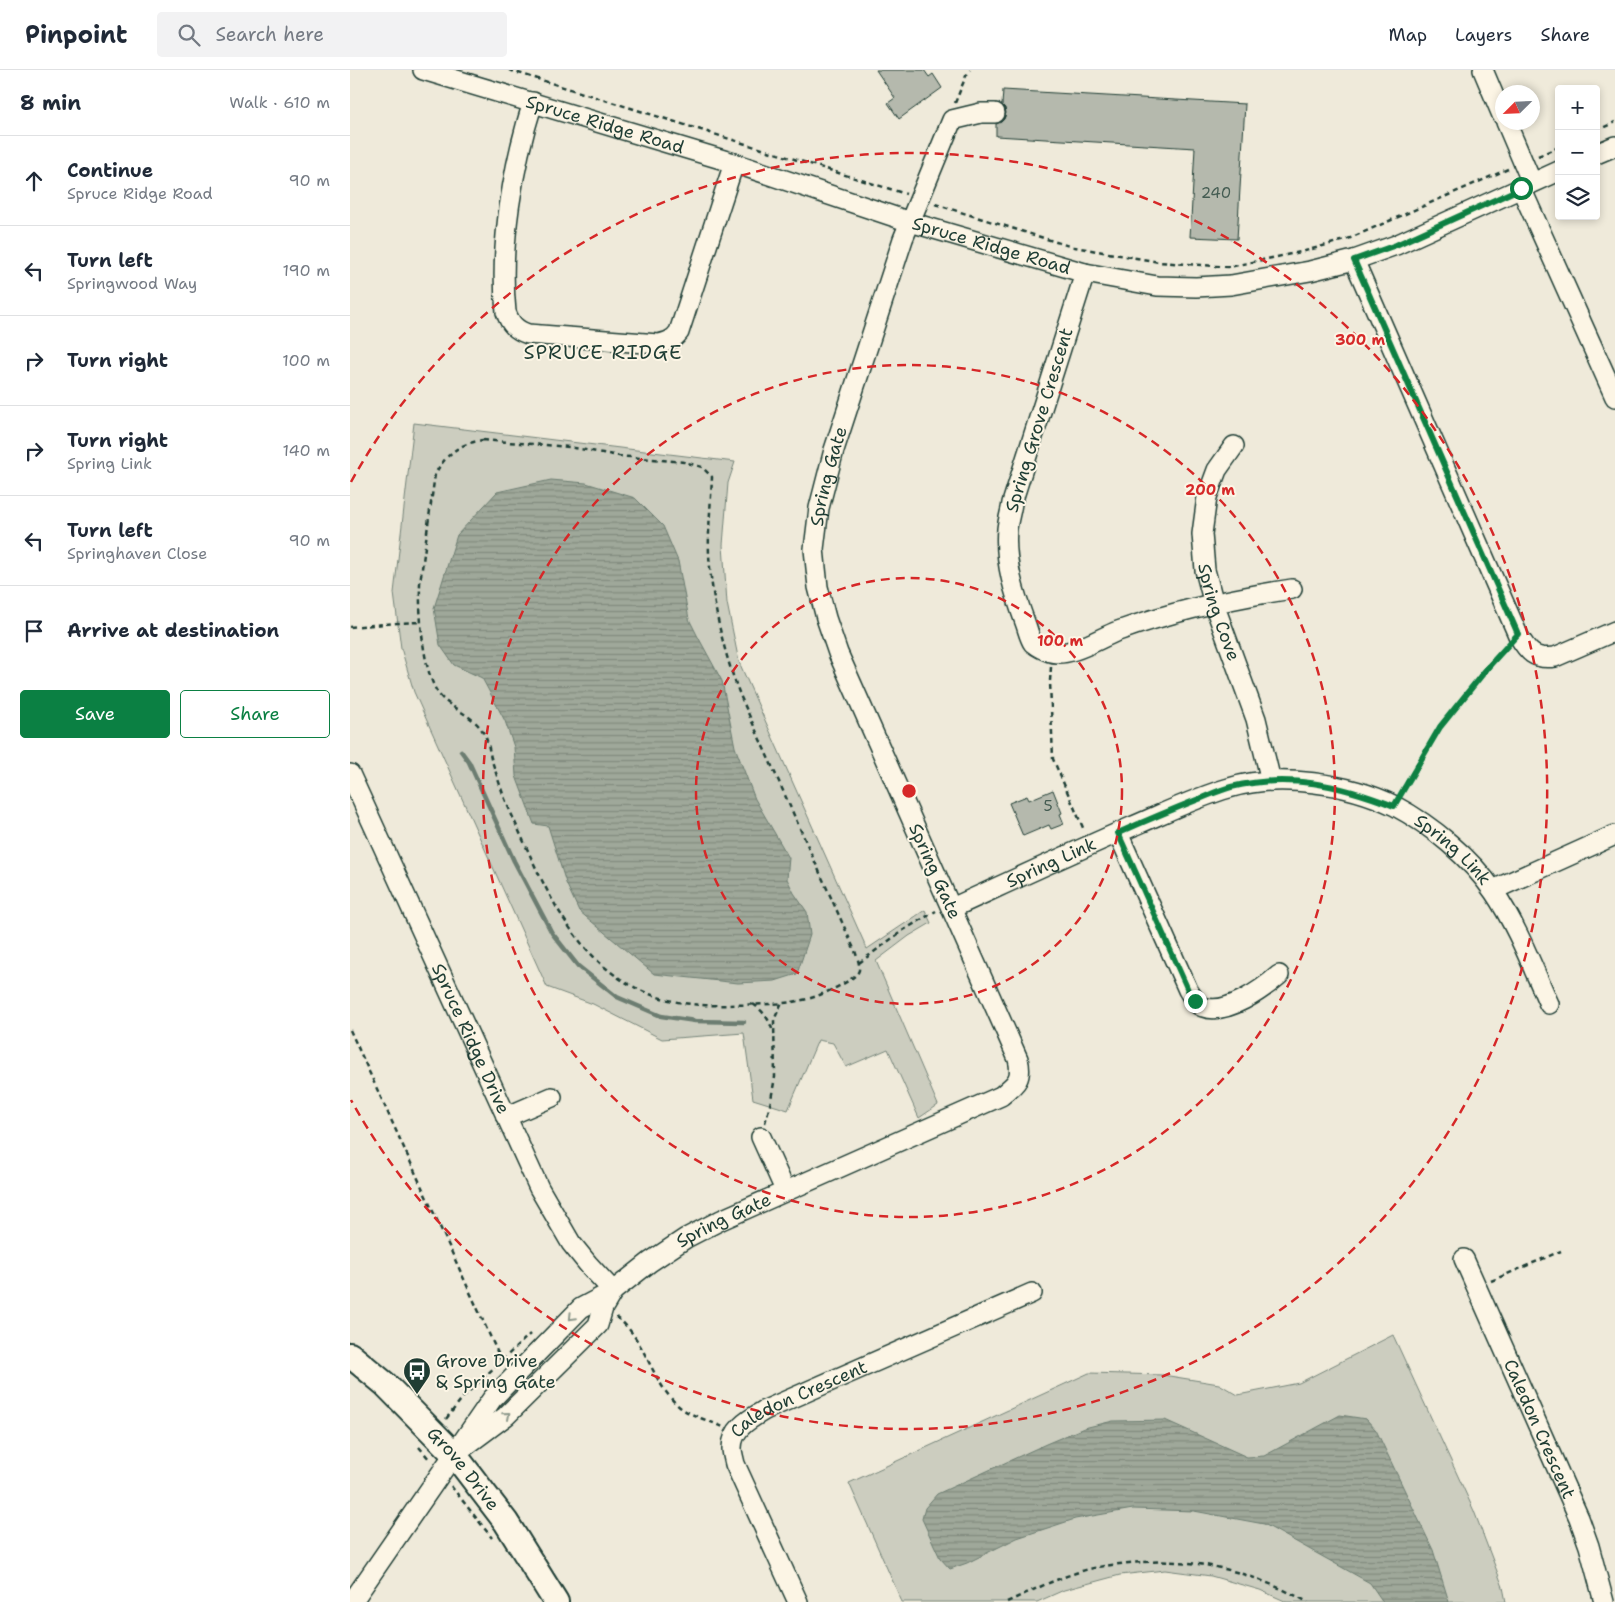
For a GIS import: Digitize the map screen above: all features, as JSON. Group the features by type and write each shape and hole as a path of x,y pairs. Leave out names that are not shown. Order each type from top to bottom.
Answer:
{"main road":[{"name":"Grove Drive","path":"350,1355 385,1384 454,1454 506,1522 556,1602"}],"street":[{"name":"Spruce Ridge Road","path":"423,70 734,163 910,222 1084,273 1157,286 1196,287 1232,285 1310,272 1354,260 1396,245 1555,173"},
{"path":"1483,70 1495,98"},
{"path":"533,102 527,121 513,190 505,243 506,312 515,328 528,334 658,344 674,338 679,332 734,163"},
{"path":"952,120 981,113 994,113"},
{"name":"Spring Gate","path":"454,1454 492,1398 581,1308 613,1291 650,1262 686,1238 785,1190 1001,1096 1018,1080 1021,1070 1018,1059 838,653 818,588 814,549 819,508 834,450 910,222 952,120"},
{"path":"1509,130 1523,163 1526,186 1615,398"},
{"path":"1600,152 1615,146"},
{"path":"1354,260 1526,649 1535,656 1544,658 1562,655 1615,631"},
{"name":"Spring Grove Crescent","path":"1052,653 1041,649 1032,642 1016,598 1011,579 1007,529 1012,502 1084,273"},
{"name":"Spring Cove","path":"1234,446 1217,470 1207,497 1202,534 1205,570 1214,604 1256,719 1271,781"},
{"path":"1052,653 1063,653 1075,649 1159,617 1292,589"},
{"name":"Spruce Ridge Drive","path":"350,774 539,1188 572,1243 613,1291"},
{"name":"Spring Link","path":"952,908 1168,811 1230,787 1271,781 1334,786 1366,795 1394,806 1421,822 1470,862 1493,890 1508,913 1549,1004"},
{"path":"1118,833 1188,990 1195,1001 1202,1007 1225,1008 1256,993 1279,975"},
{"path":"1493,890 1615,835"},
{"path":"506,1117 552,1097"},
{"path":"761,1137 785,1190"},
{"name":"Caledon Crescent","path":"1464,1259 1579,1518 1589,1546 1604,1602"},
{"name":"Spring Gate","path":"454,1454 506,1416 598,1325 613,1291"},
{"name":"Caledon Crescent","path":"798,1602 735,1464 732,1448 735,1432 750,1419 765,1410 1032,1293"},
{"path":"352,1602 454,1454"}],"path":[{"path":"509,70 1069,246 1159,262 1228,267 1348,240 1555,149"},
{"path":"952,120 956,98 970,70"},
{"path":"1598,130 1615,122"},
{"path":"493,441 570,447 620,456 684,462 702,467 712,478 709,555 712,586 730,669 859,963 857,974 822,995 804,1000 705,1006 669,1001 651,995 614,975 600,964 583,946 558,912 538,872 504,796 483,732 471,719 444,700 433,685 429,675 421,622 420,583 435,474 441,464 456,448 473,442 493,441"},
{"path":"350,627 421,622"},
{"path":"1394,806 1440,727 1489,666 1518,634"},
{"path":"1052,653 1050,681 1053,759 1090,845"},
{"path":"859,963 918,920 938,910 952,908"},
{"path":"761,1137 775,1077 774,1020 782,1002"},
{"path":"753,1004 770,1021 774,1033"},
{"path":"350,1030 501,1361"},
{"path":"1476,1287 1561,1251"},
{"path":"604,1308 619,1319 637,1341 667,1394 682,1409 735,1432"},
{"path":"432,1432 453,1412 464,1396 536,1329"},
{"path":"1007,1602 1074,1573 1106,1565 1155,1561 1197,1563 1234,1570 1278,1586 1308,1602"}],"shaded area":[{"path":"414,423 735,462 728,483 723,545 727,603 739,662 867,949 925,910 931,923 909,936 876,961 938,1105 919,1118 888,1049 846,1067 833,1043 818,1040 788,1110 753,1099 744,1033 662,1039 593,1004 547,987 414,692 401,648 394,593"},
{"path":"551,480 586,483 635,498 663,526 678,561 689,619 722,681 735,747 755,799 789,858 787,879 807,912 810,935 797,974 775,981 738,983 654,974 579,911 566,883 548,826 534,824 516,776 514,747 505,721 482,678 454,665 440,645 434,608 457,535 497,492"},
{"path":"1393,1335 1474,1511 1503,1587 1506,1602 1287,1602 1260,1590 1211,1576 1165,1570 1120,1575 1064,1590 1037,1602 902,1602 849,1483 1089,1373 1163,1375 1219,1384 1238,1395 1299,1383"},
{"path":"1340,1415 1366,1419 1376,1430 1433,1550 1449,1602 1383,1602 1370,1583 1264,1524 1194,1511 1133,1509 1075,1519 1017,1538 967,1563 950,1569 940,1558 922,1519 925,1508 937,1494 1084,1428 1113,1421 1165,1420 1247,1457 1264,1456"}],"building":[{"path":"876,70 924,70 929,77 933,74 942,88 899,119 888,103 895,98"},
{"path":"1003,90 1245,104 1237,239 1190,237 1195,148 996,136 996,124 1004,119 1006,113 1002,105"},
{"path":"1053,790 1064,824 1051,829 1049,825 1023,836 1009,803 1027,796 1029,800"}],"waterway":[{"path":"461,751 469,762 514,861 552,933 578,966 617,997 661,1016 695,1021 744,1022"}],"place":[{"name":"Grove Drive & Spring Gate","path":"417,1395"}],"district":[{"name":"SPRUCE RIDGE","path":"603,352"}],"route":[{"path":"1195,1001 1188,990 1118,833 1230,787 1271,781 1334,786 1366,795 1394,806 1440,727 1489,666 1518,634 1354,260 1396,245 1521,188"}]}
